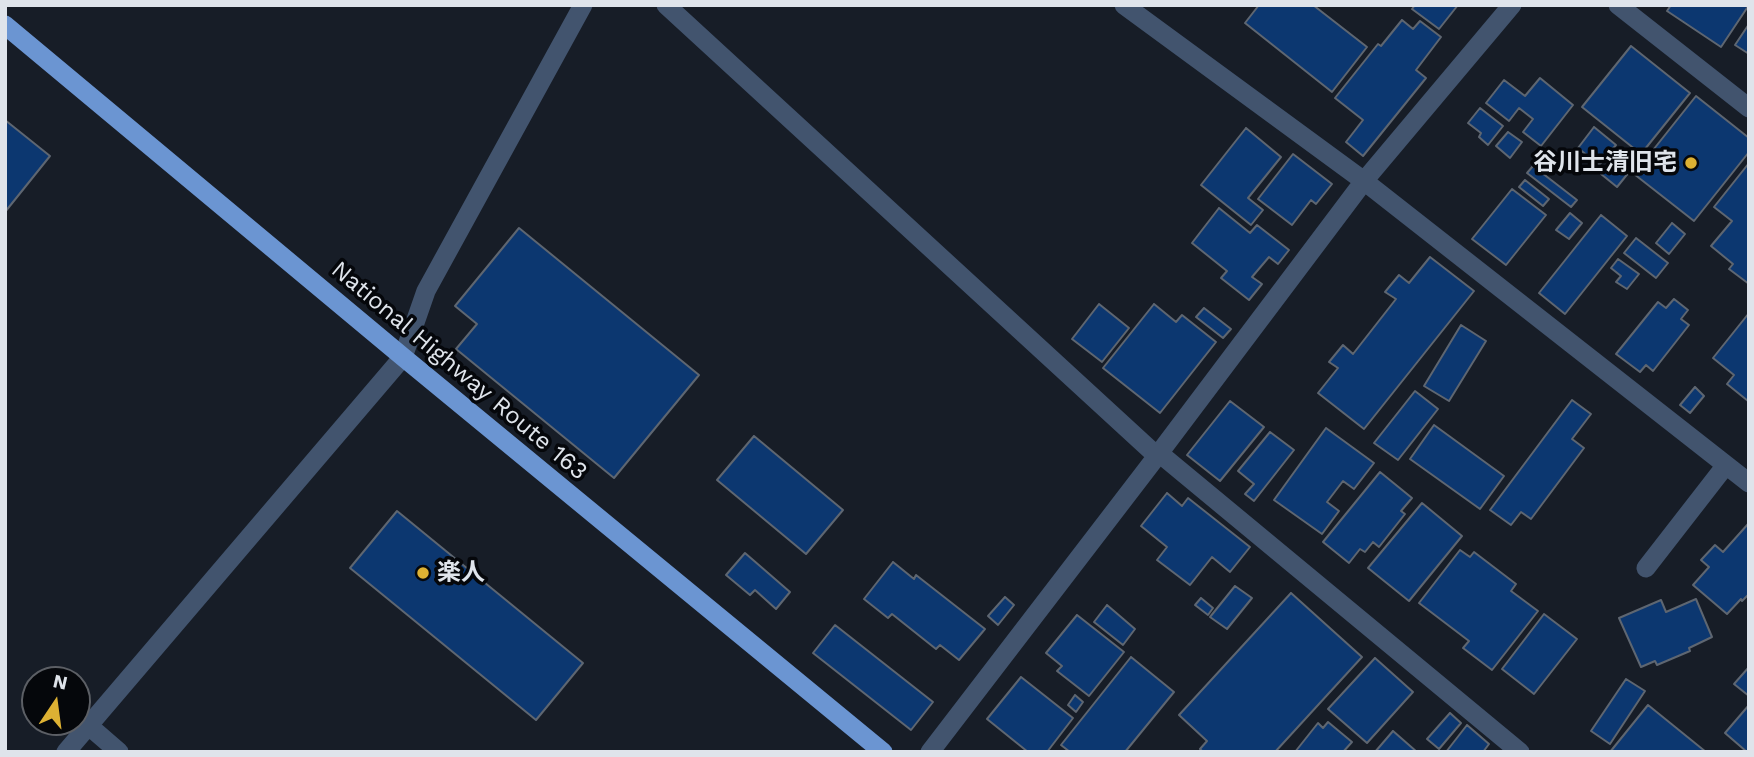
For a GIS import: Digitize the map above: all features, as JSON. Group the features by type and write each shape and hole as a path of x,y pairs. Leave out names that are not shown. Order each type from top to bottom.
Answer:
{"highway":[{"name":"National Highway Route 163","path":"5,25 403,358 883,752"}],"street":[{"path":"91,724 403,358 426,291 583,5"},
{"path":"666,5 1158,454 1520,752"},
{"path":"1124,5 1364,181 1749,483"},
{"path":"930,752 1364,181 1512,5"},
{"path":"1618,5 1749,108"},
{"path":"1646,568 1726,465"},
{"path":"91,728 119,752"},
{"path":"66,752 80,736"}],"building":[{"path":"1259,5 1313,5 1367,47 1332,92 1245,23"},
{"path":"1415,5 1458,5 1439,29 1412,9"},
{"path":"1671,5 1749,5 1721,47 1667,11"},
{"path":"1402,20 1413,29 1420,21 1441,37 1416,70 1426,78 1363,156 1346,142 1363,120 1335,98 1378,44 1381,46"},
{"path":"1749,24 1749,54 1735,45"},
{"path":"1631,46 1690,93 1641,154 1582,107"},
{"path":"1540,78 1573,105 1541,146 1523,132 1533,119 1519,108 1509,121 1486,103 1504,80 1525,96"},
{"name":"谷川士清旧宅","path":"1696,96 1749,138 1749,152 1694,221 1634,174"},
{"path":"1480,108 1503,126 1488,145 1479,137 1481,133 1468,123"},
{"path":"5,120 50,156 5,212"},
{"path":"1594,127 1616,145 1599,165 1578,148"},
{"path":"1246,128 1281,157 1248,198 1263,210 1251,225 1201,185"},
{"path":"1508,132 1522,142 1510,158 1496,146"},
{"path":"1621,148 1638,161 1617,187 1601,174"},
{"path":"1293,154 1332,184 1316,204 1311,200 1292,225 1258,199"},
{"path":"1749,163 1749,284 1729,269 1733,264 1711,246 1732,221 1714,207"},
{"path":"1533,166 1577,200 1571,207 1527,173"},
{"path":"1525,180 1549,199 1543,206 1519,187"},
{"path":"1512,189 1546,215 1506,265 1472,239"},
{"path":"1219,208 1250,233 1257,225 1289,250 1278,264 1269,257 1252,277 1262,284 1249,300 1221,278 1227,271 1192,243"},
{"path":"1570,213 1582,223 1569,239 1556,230"},
{"path":"1601,215 1627,236 1565,314 1539,293"},
{"path":"1672,223 1685,234 1669,254 1656,243"},
{"path":"519,228 699,375 614,478 456,349 477,324 455,306"},
{"path":"1636,238 1668,263 1656,278 1624,253"},
{"path":"1430,257 1474,291 1364,429 1318,393 1338,368 1329,362 1343,345 1353,354 1396,299 1385,292 1399,275 1409,283"},
{"path":"1618,259 1639,274 1627,289 1616,282 1621,276 1611,268"},
{"path":"1674,299 1688,310 1681,319 1689,325 1653,371 1646,365 1640,372 1616,354 1658,302 1666,308"},
{"path":"1099,304 1129,328 1102,362 1072,339"},
{"path":"1154,304 1176,322 1182,315 1216,342 1160,413 1103,368"},
{"path":"1204,308 1231,329 1223,338 1196,317"},
{"path":"1749,313 1748,401 1727,384 1734,375 1713,358"},
{"path":"1461,325 1486,341 1449,401 1424,386"},
{"path":"1695,387 1704,396 1690,413 1680,405"},
{"path":"1415,391 1438,409 1398,460 1374,443"},
{"path":"1572,400 1591,414 1572,439 1584,448 1531,519 1521,512 1511,525 1490,510"},
{"path":"1230,401 1264,427 1220,481 1187,455"},
{"path":"1434,425 1504,476 1480,509 1410,459"},
{"path":"1326,428 1374,463 1354,489 1343,481 1327,502 1339,511 1322,534 1274,500"},
{"path":"1270,432 1294,450 1254,501 1245,494 1254,484 1238,471"},
{"path":"754,436 843,510 806,554 717,480"},
{"path":"1380,472 1412,498 1401,511 1405,514 1379,547 1373,542 1365,552 1360,549 1349,563 1323,542"},
{"path":"1167,493 1182,506 1188,498 1250,547 1230,572 1212,557 1190,585 1157,560 1167,547 1141,526"},
{"path":"1422,503 1462,536 1409,601 1368,568"},
{"path":"397,511 583,663 536,720 350,568"},
{"path":"1748,524 1749,594 1727,614 1693,585 1709,567 1701,560 1715,545 1723,552"},
{"path":"1460,550 1470,557 1474,552 1516,584 1511,591 1538,611 1492,670 1463,648 1469,641 1419,603"},
{"path":"745,553 790,592 776,609 755,590 750,595 726,575"},
{"path":"893,562 914,579 916,575 985,629 959,660 940,645 936,649 892,614 888,618 864,599"},
{"path":"1235,586 1252,598 1227,629 1210,617"},
{"path":"1291,593 1362,657 1275,752 1203,752 1200,749 1207,741 1179,715"},
{"path":"1005,597 1014,605 998,625 988,616"},
{"path":"1201,598 1213,608 1208,615 1195,605"},
{"path":"1696,599 1712,637 1689,648 1690,651 1657,665 1655,661 1641,667 1619,618 1661,600 1666,612"},
{"path":"1107,605 1135,629 1123,645 1094,622"},
{"path":"1544,614 1577,639 1534,694 1502,669"},
{"path":"1077,615 1124,652 1089,696 1057,671 1062,666 1046,653"},
{"path":"835,625 933,702 911,730 813,653"},
{"path":"1131,657 1174,692 1125,752 1070,752 1061,745"},
{"path":"1375,658 1413,692 1367,743 1328,709"},
{"path":"1749,667 1749,696 1734,684"},
{"path":"1021,677 1073,718 1047,752 1028,752 987,719"},
{"path":"1626,679 1645,691 1610,744 1591,731"},
{"path":"1075,695 1083,702 1076,712 1068,705"},
{"path":"1648,705 1706,752 1610,752"},
{"path":"1749,705 1749,752 1747,752 1725,733"},
{"path":"1450,713 1461,723 1439,749 1427,739"},
{"path":"1328,722 1352,742 1343,752 1295,752 1318,723 1323,728"},
{"path":"1467,725 1489,744 1483,752 1446,752"},
{"path":"1393,731 1417,752 1375,752"}],"place":[{"name":"谷川士清旧宅","path":"1691,163"},
{"name":"楽人","path":"423,573"}]}
